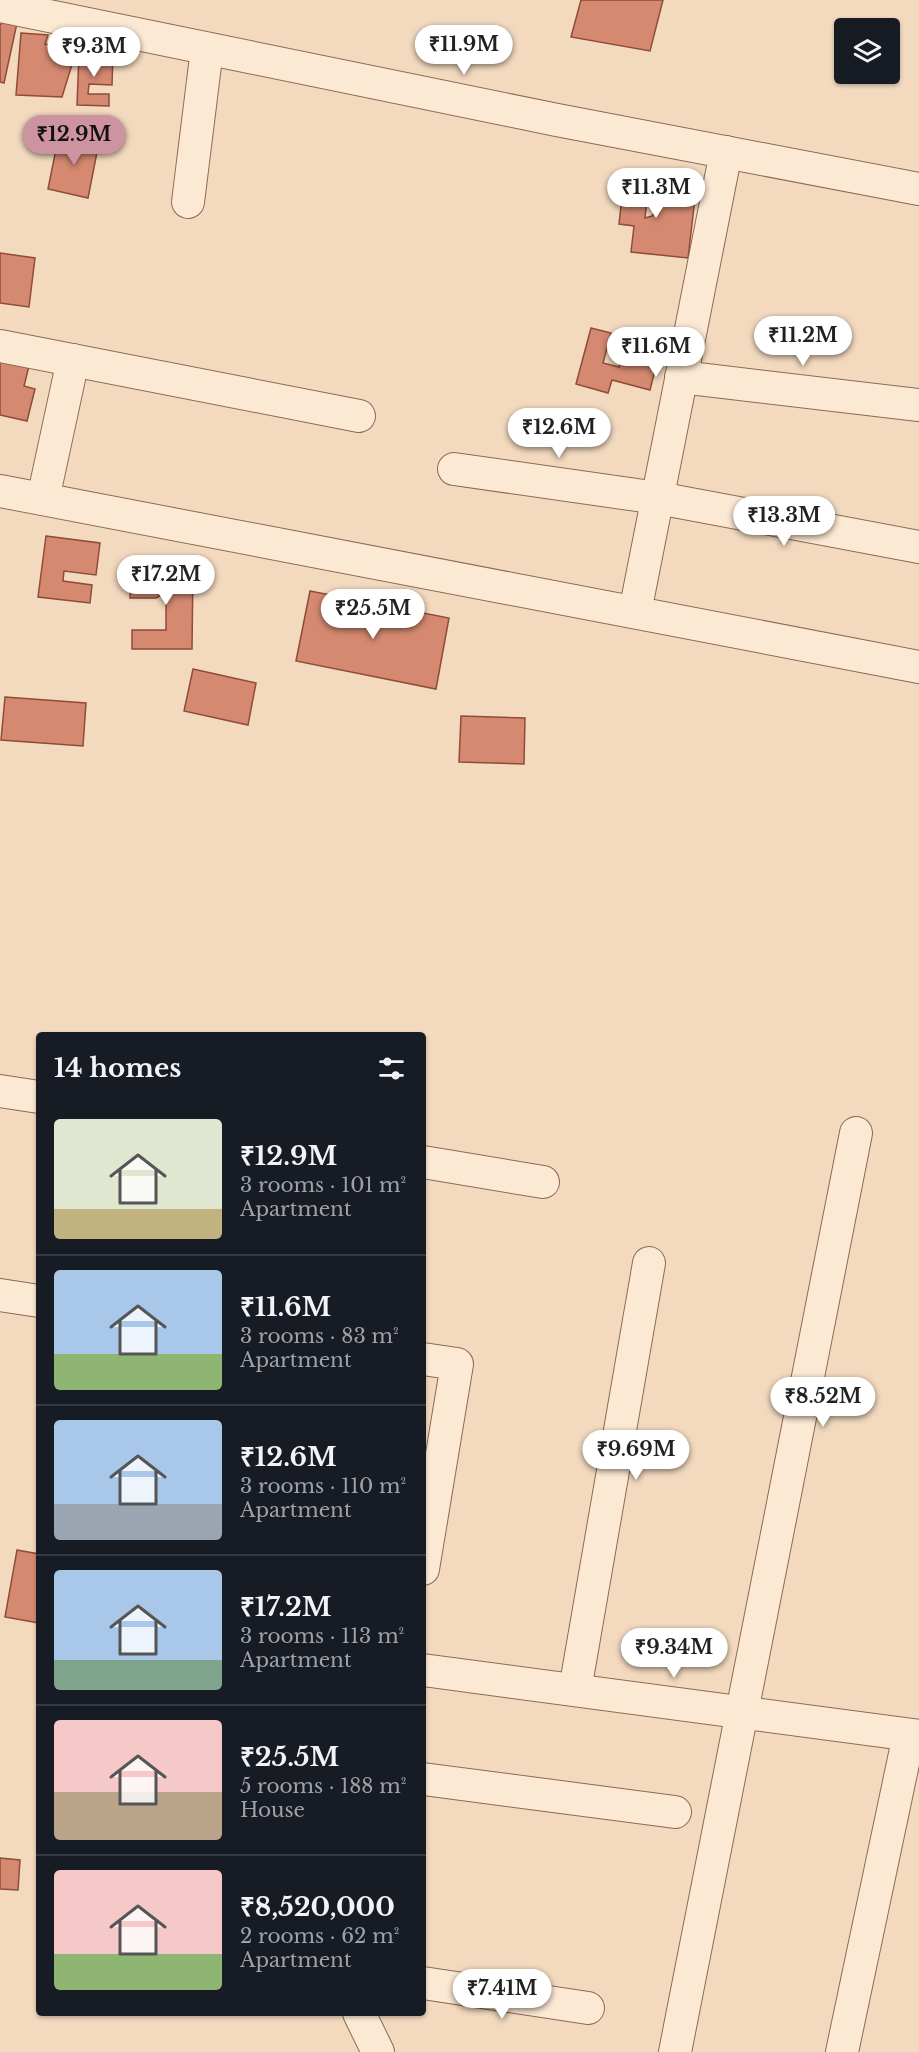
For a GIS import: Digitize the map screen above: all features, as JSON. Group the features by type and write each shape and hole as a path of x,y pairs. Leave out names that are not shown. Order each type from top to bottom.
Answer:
{"street":[{"path":"0,6 919,189"},
{"path":"188,202 207,49"},
{"path":"635,612 726,152"},
{"path":"0,346 359,416"},
{"path":"43,499 73,360"},
{"path":"681,377 919,405"},
{"path":"454,469 658,498 919,547"},
{"path":"0,491 919,667"},
{"path":"0,1090 36,1096"},
{"path":"675,2052 856,1133"},
{"path":"426,1162 543,1182"},
{"path":"575,1690 650,1263"},
{"path":"0,1295 36,1301"},
{"path":"426,1359 457,1364 426,1551"},
{"path":"426,1670 914,1736 842,2052"},
{"path":"426,1779 675,1812"},
{"path":"426,1983 588,2007"},
{"path":"360,2016 378,2052"}],"building":[{"path":"581,0 663,0 650,51 571,37"},
{"path":"5,20 17,23 4,83 0,82 0,25"},
{"path":"21,33 48,35 45,44 63,46 73,61 62,97 16,95"},
{"path":"79,54 113,55 112,85 89,84 88,94 109,94 109,106 77,105"},
{"path":"59,134 99,142 88,198 48,189"},
{"path":"625,169 650,172 645,218 652,216 666,195 695,198 688,258 631,252 634,226 619,224"},
{"path":"0,253 35,258 29,307 0,303"},
{"path":"591,328 611,333 603,363 619,367 627,337 661,346 650,390 612,380 608,393 576,384"},
{"path":"0,359 29,366 24,386 35,389 27,421 0,415"},
{"path":"46,536 100,543 96,575 64,571 63,581 92,585 90,603 38,597"},
{"path":"131,567 193,568 192,649 132,649 132,630 166,630 166,593 156,598 130,598"},
{"path":"310,591 449,618 436,689 296,661"},
{"path":"193,669 256,683 248,725 184,711"},
{"path":"5,697 86,703 83,746 1,740"},
{"path":"461,716 525,718 524,764 459,762"},
{"path":"17,1550 36,1553 36,1622 5,1617"},
{"path":"0,1858 20,1860 18,1890 0,1889"}]}
